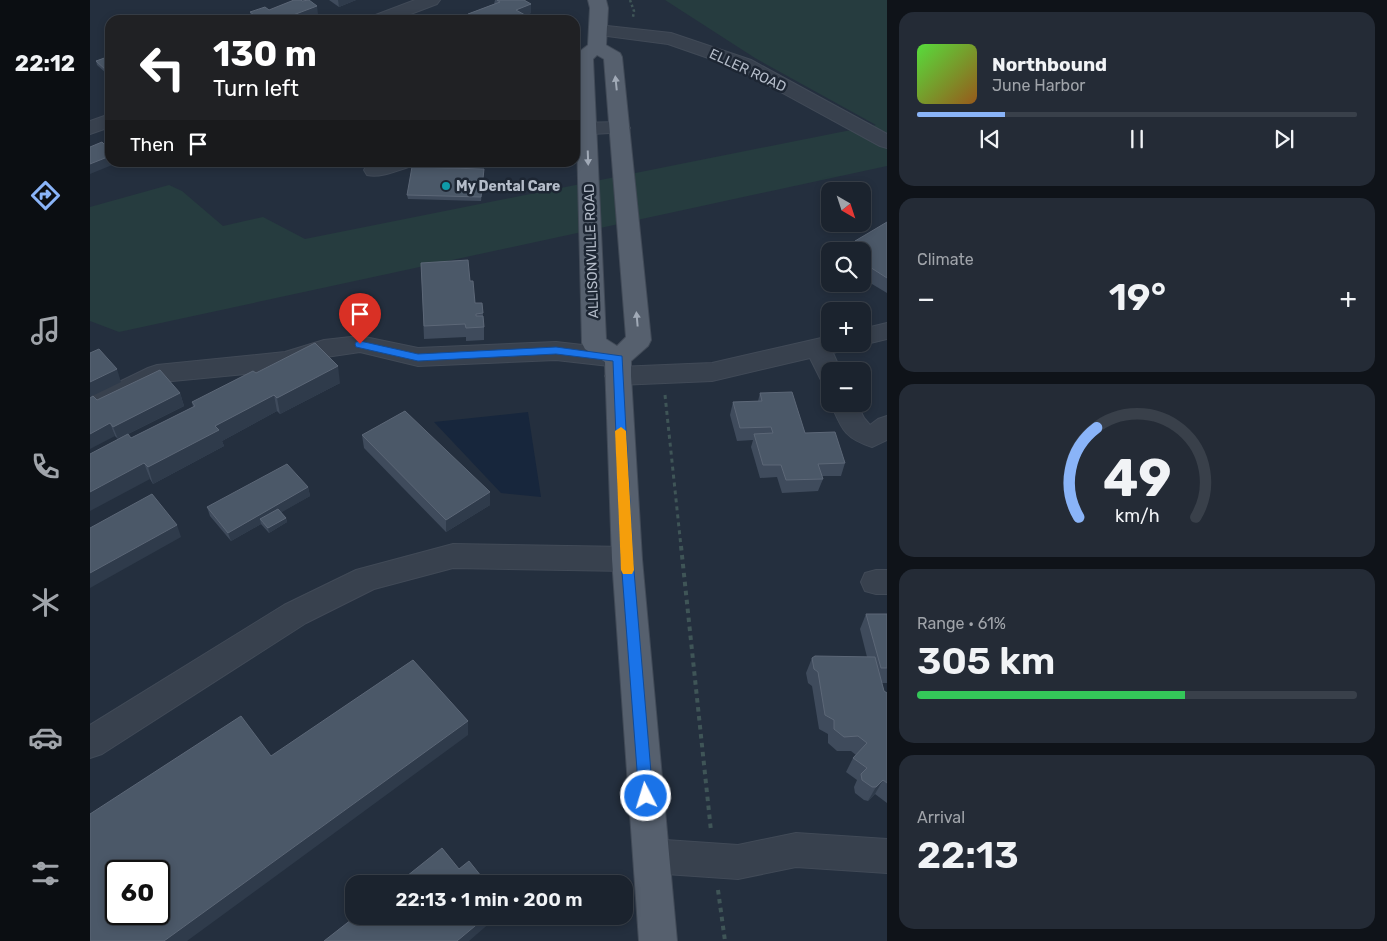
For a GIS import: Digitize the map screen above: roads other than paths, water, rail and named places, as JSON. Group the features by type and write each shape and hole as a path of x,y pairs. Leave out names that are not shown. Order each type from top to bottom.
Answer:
{"main road":[{"path":"597,0 599,8 597,38 613,57 639,340 618,367 627,559 658,941"},
{"name":"ALLISONVILLE ROAD","path":"597,38 583,57 581,129 594,343 618,367"}],"street":[{"path":"392,15 430,0"},
{"name":"ELLER ROAD","path":"597,38 671,39 728,58 758,71 887,142"},
{"path":"90,128 105,122"},
{"path":"581,129 620,128"},
{"path":"375,170 386,167"},
{"path":"871,335 887,331"},
{"path":"90,407 157,374 284,361 324,349 360,344 418,357 556,351 618,367 664,375 712,372 821,347"},
{"path":"231,389 284,361"},
{"path":"847,412 854,428 863,435 872,437 887,426"},
{"path":"90,743 295,614 367,579 452,556 627,559"},
{"path":"651,856 738,862 796,850 887,856"}],"water":[{"path":"528,412 541,497 501,493 434,422"}],"place":[{"name":"My Dental Care","path":"446,186"}]}
